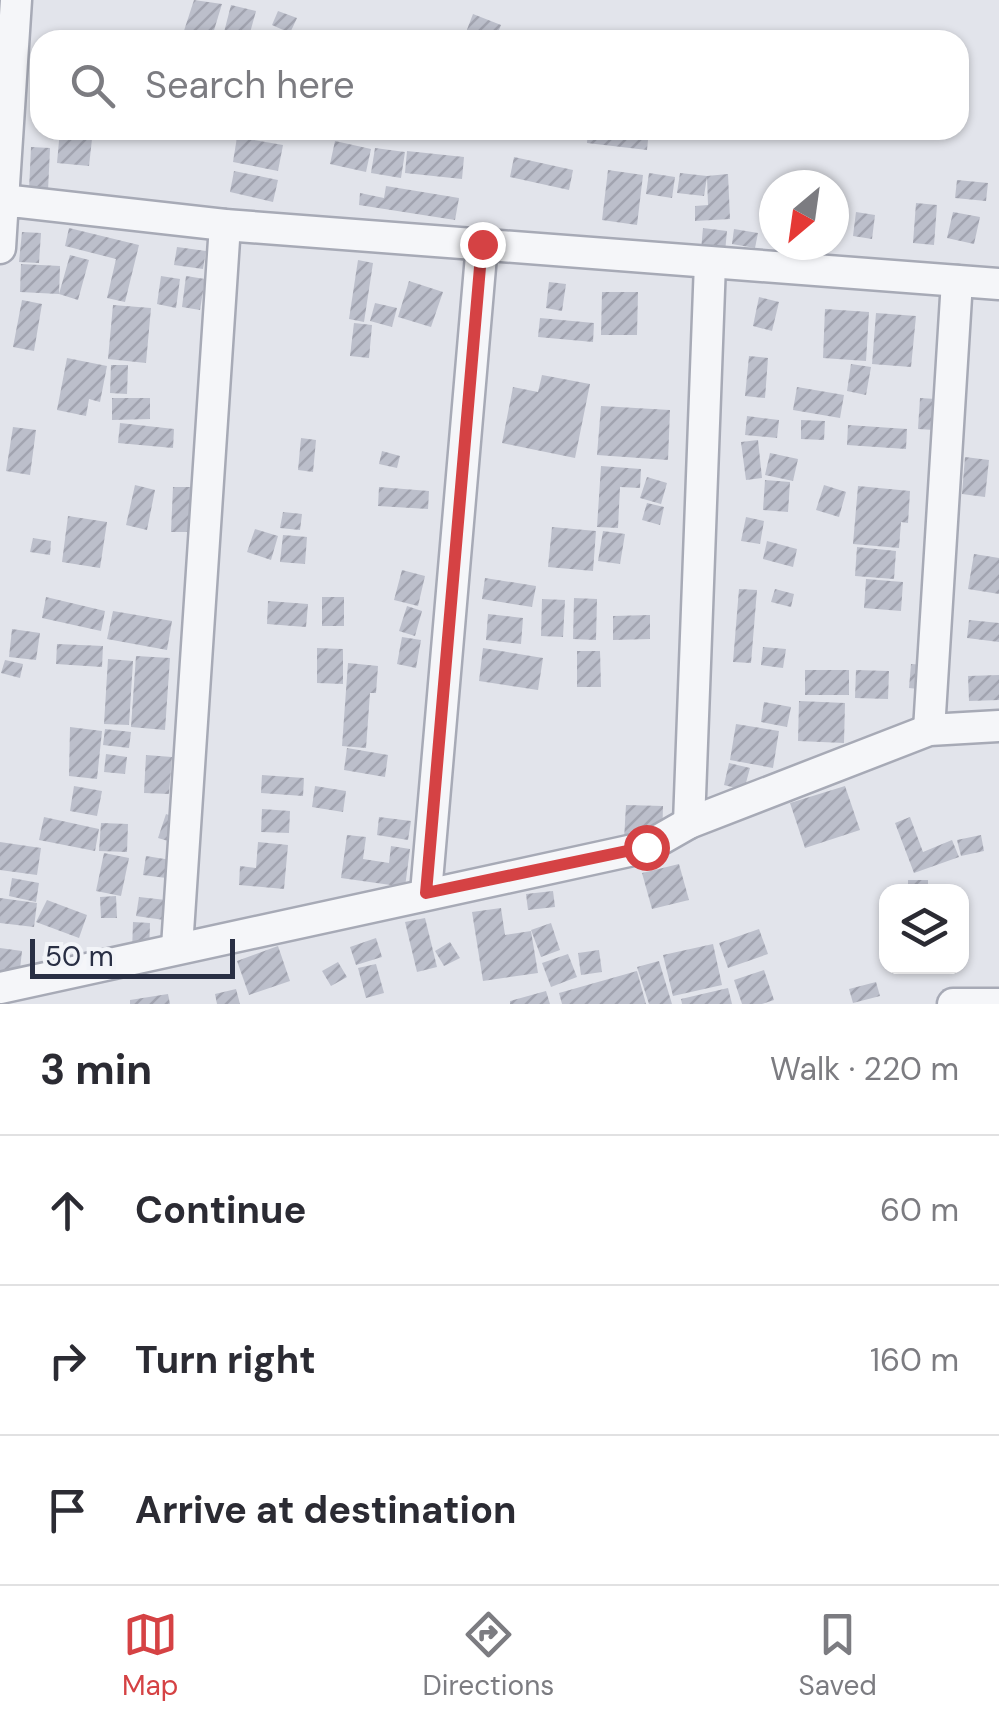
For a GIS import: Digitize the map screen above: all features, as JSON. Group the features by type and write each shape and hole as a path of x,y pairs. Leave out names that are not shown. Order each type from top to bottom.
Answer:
{"street":[{"path":"0,248 16,0"},
{"path":"1,200 225,224 999,284"},
{"path":"176,948 225,224"},
{"path":"426,893 482,244"},
{"path":"689,823 710,263"},
{"path":"929,730 957,280"},
{"path":"0,988 646,847 689,823 929,730 999,726"},
{"path":"953,1004 999,1004"}],"building":[{"path":"194,0 222,4 214,30 184,30"},
{"path":"231,5 256,11 251,30 225,30"},
{"path":"278,11 297,18 291,30 272,25"},
{"path":"473,14 501,25 499,30 467,30"},
{"path":"59,140 92,140 89,166 57,163"},
{"path":"237,140 283,145 278,171 233,162"},
{"path":"587,140 648,140 647,150"},
{"path":"335,141 371,149 366,172 330,164"},
{"path":"31,147 50,148 48,191 29,190"},
{"path":"375,148 405,152 401,178 371,173"},
{"path":"407,151 464,157 462,179 405,173"},
{"path":"514,157 573,170 569,190 510,177"},
{"path":"608,170 643,175 637,225 602,220"},
{"path":"234,171 278,180 273,202 230,192"},
{"path":"649,173 675,177 672,198 646,194"},
{"path":"680,173 728,174 730,219 695,221 695,206 708,205 707,177 704,196 677,193"},
{"path":"957,180 988,183 986,201 955,198"},
{"path":"386,186 459,198 455,220 359,205 360,193 384,198"},
{"path":"916,203 937,205 934,245 913,243"},
{"path":"856,212 875,215 872,239 853,236"},
{"path":"953,212 980,217 974,244 947,238"},
{"path":"69,228 139,245 125,302 107,298 116,259 65,246"},
{"path":"703,228 727,231 725,252 701,250"},
{"path":"734,229 758,233 755,248 732,244"},
{"path":"22,232 41,233 39,263 19,262"},
{"path":"177,247 206,251 203,269 174,265"},
{"path":"70,255 89,260 78,300 59,294"},
{"path":"358,260 373,263 364,322 349,319"},
{"path":"21,264 60,266 59,294 20,292"},
{"path":"161,276 180,279 176,308 157,304"},
{"path":"186,276 205,279 200,310 182,307"},
{"path":"409,281 443,292 431,327 398,317"},
{"path":"549,282 566,284 562,311 546,308"},
{"path":"602,292 638,292 637,335 601,335"},
{"path":"759,297 779,302 772,331 753,326"},
{"path":"22,300 42,304 34,351 13,347"},
{"path":"375,303 397,308 392,327 370,321"},
{"path":"113,305 151,308 146,363 108,359"},
{"path":"825,309 869,312 866,361 823,358"},
{"path":"876,313 916,316 911,367 872,364"},
{"path":"540,318 594,323 593,342 538,337"},
{"path":"354,323 372,325 369,358 350,356"},
{"path":"749,356 768,358 765,398 745,396"},
{"path":"67,358 107,366 100,402 89,399 86,416 57,410"},
{"path":"851,364 871,367 866,395 847,391"},
{"path":"111,365 128,365 127,394 110,393"},
{"path":"542,375 590,384 575,458 502,443 513,387 538,392"},
{"path":"797,387 844,395 840,418 793,410"},
{"path":"112,398 150,398 150,419 112,420"},
{"path":"920,398 936,399 934,430 918,429"},
{"path":"601,406 670,410 668,460 597,455"},
{"path":"747,416 779,420 777,438 745,435"},
{"path":"801,420 825,421 824,440 801,439"},
{"path":"120,423 174,429 173,448 118,443"},
{"path":"848,425 907,429 906,449 847,445"},
{"path":"13,427 36,430 30,475 6,471"},
{"path":"301,438 316,440 313,472 298,470"},
{"path":"758,440 762,478 746,480 741,442"},
{"path":"382,451 400,456 397,468 379,464"},
{"path":"770,453 798,459 793,481 765,475"},
{"path":"965,457 989,460 985,497 962,494"},
{"path":"601,466 641,469 640,488 620,487 618,528 597,527"},
{"path":"647,477 667,483 661,504 640,498"},
{"path":"765,480 790,482 788,512 763,510"},
{"path":"135,485 155,490 147,530 126,525"},
{"path":"824,485 846,492 839,517 816,510"},
{"path":"858,486 910,491 908,523 901,522 899,548 853,544"},
{"path":"173,487 191,487 189,532 171,532"},
{"path":"379,487 429,491 428,509 378,506"},
{"path":"647,503 664,507 660,525 642,520"},
{"path":"283,512 302,514 300,530 280,528"},
{"path":"68,516 107,522 100,568 62,562"},
{"path":"746,517 764,521 760,544 741,541"},
{"path":"552,527 596,531 593,571 548,567"},
{"path":"255,529 278,536 271,560 247,552"},
{"path":"603,531 625,534 620,564 598,561"},
{"path":"283,535 307,537 305,564 280,562"},
{"path":"33,538 51,541 50,555 30,552"},
{"path":"767,541 797,549 793,567 763,559"},
{"path":"857,547 896,551 894,579 855,576"},
{"path":"974,554 999,558 999,594 968,589"},
{"path":"402,570 425,576 418,606 394,600"},
{"path":"485,578 536,586 532,607 482,599"},
{"path":"866,579 903,582 901,611 864,608"},
{"path":"739,589 757,590 751,663 733,662"},
{"path":"775,589 794,594 791,607 771,602"},
{"path":"46,597 105,611 101,631 42,618"},
{"path":"322,597 344,597 344,626 322,626"},
{"path":"574,598 597,599 596,640 573,639"},
{"path":"542,599 565,600 563,637 541,636"},
{"path":"268,601 308,604 306,627 267,624"},
{"path":"407,606 422,611 415,636 399,631"},
{"path":"113,611 172,621 167,650 107,639"},
{"path":"488,614 523,618 521,644 486,640"},
{"path":"650,615 650,639 613,640 613,616"},
{"path":"969,620 999,623 999,642 967,638"},
{"path":"12,629 40,633 36,660 9,657"},
{"path":"402,637 421,640 416,668 397,664"},
{"path":"57,644 103,646 102,667 56,664"},
{"path":"763,647 786,649 783,668 761,665"},
{"path":"317,648 343,649 343,684 317,683"},
{"path":"483,648 543,658 538,690 479,681"},
{"path":"577,651 600,651 601,687 577,687"},
{"path":"136,656 170,658 165,730 131,727"},
{"path":"108,659 133,661 129,725 104,724"},
{"path":"5,660 23,664 20,678 1,673"},
{"path":"348,663 378,666 376,693 370,693 366,748 342,746"},
{"path":"911,664 930,665 928,690 909,688"},
{"path":"805,670 849,670 849,695 805,695"},
{"path":"856,670 889,671 888,699 855,698"},
{"path":"999,675 999,700 969,701 968,676"},
{"path":"799,701 845,703 844,743 798,741"},
{"path":"764,702 791,707 787,727 761,722"},
{"path":"736,724 779,731 773,768 730,760"},
{"path":"70,727 102,731 97,779 69,776"},
{"path":"105,729 131,732 129,748 103,745"},
{"path":"347,748 388,755 385,777 344,770"},
{"path":"106,754 127,757 125,774 104,772"},
{"path":"146,755 172,757 169,794 144,793"},
{"path":"729,763 750,768 744,790 724,785"},
{"path":"262,775 304,778 303,796 261,793"},
{"path":"74,786 102,791 97,816 70,811"},
{"path":"315,786 346,791 343,812 312,807"},
{"path":"845,786 860,830 805,848 790,803"},
{"path":"626,805 663,806 662,842 624,840"},
{"path":"262,809 290,811 289,833 261,832"},
{"path":"166,814 183,820 175,843 158,838"},
{"path":"44,817 99,829 95,851 39,840"},
{"path":"379,817 411,821 408,840 377,835"},
{"path":"910,817 923,852 952,840 959,857 914,873 895,823"},
{"path":"101,823 128,824 127,852 99,851"},
{"path":"347,835 366,837 363,859 389,863 391,846 410,849 405,887 341,878"},
{"path":"981,835 984,851 961,856 957,840"},
{"path":"0,842 41,848 37,875 0,870"},
{"path":"258,842 288,845 284,889 239,885 240,866 256,868"},
{"path":"104,853 129,858 121,896 96,891"},
{"path":"146,856 177,861 174,879 143,875"},
{"path":"679,864 689,900 652,909 642,873"},
{"path":"12,878 39,883 36,902 9,896"},
{"path":"908,880 928,880 928,884 908,884"},
{"path":"553,891 555,907 528,910 526,894"},
{"path":"116,896 117,918 101,918 100,897"},
{"path":"139,897 166,900 164,920 136,916"},
{"path":"0,898 37,903 34,927 0,923"},
{"path":"47,900 87,915 79,938 36,922"},
{"path":"501,908 505,935 531,931 538,973 483,981 472,912"},
{"path":"425,918 437,967 417,972 405,922"},
{"path":"133,922 150,923 149,952 132,952"},
{"path":"551,923 560,950 541,957 531,930"},
{"path":"759,929 768,954 728,968 719,943"},
{"path":"376,938 382,957 356,965 350,947"},
{"path":"450,942 460,958 444,966 435,951"},
{"path":"713,944 722,985 673,996 663,955"},
{"path":"278,946 290,981 249,995 237,961"},
{"path":"0,948 22,951 19,978 0,976"},
{"path":"599,950 602,972 581,975 578,953"},
{"path":"568,954 577,977 551,987 542,963"},
{"path":"659,961 672,1004 649,1004 637,967"},
{"path":"338,962 347,977 331,986 322,971"},
{"path":"376,964 384,993 366,998 358,968"},
{"path":"764,970 774,1000 742,1004 734,980"},
{"path":"637,971 646,1004 562,1004 559,993"},
{"path":"876,982 880,996 853,1003 849,989"},
{"path":"728,988 732,1004 682,1004 681,999"},
{"path":"236,989 240,1004 217,1004 215,994"},
{"path":"546,991 550,1004 510,1004 510,1001"},
{"path":"168,994 170,1004 130,1004 130,1000"}],"route":[{"path":"482,244 426,893 646,847"}]}
